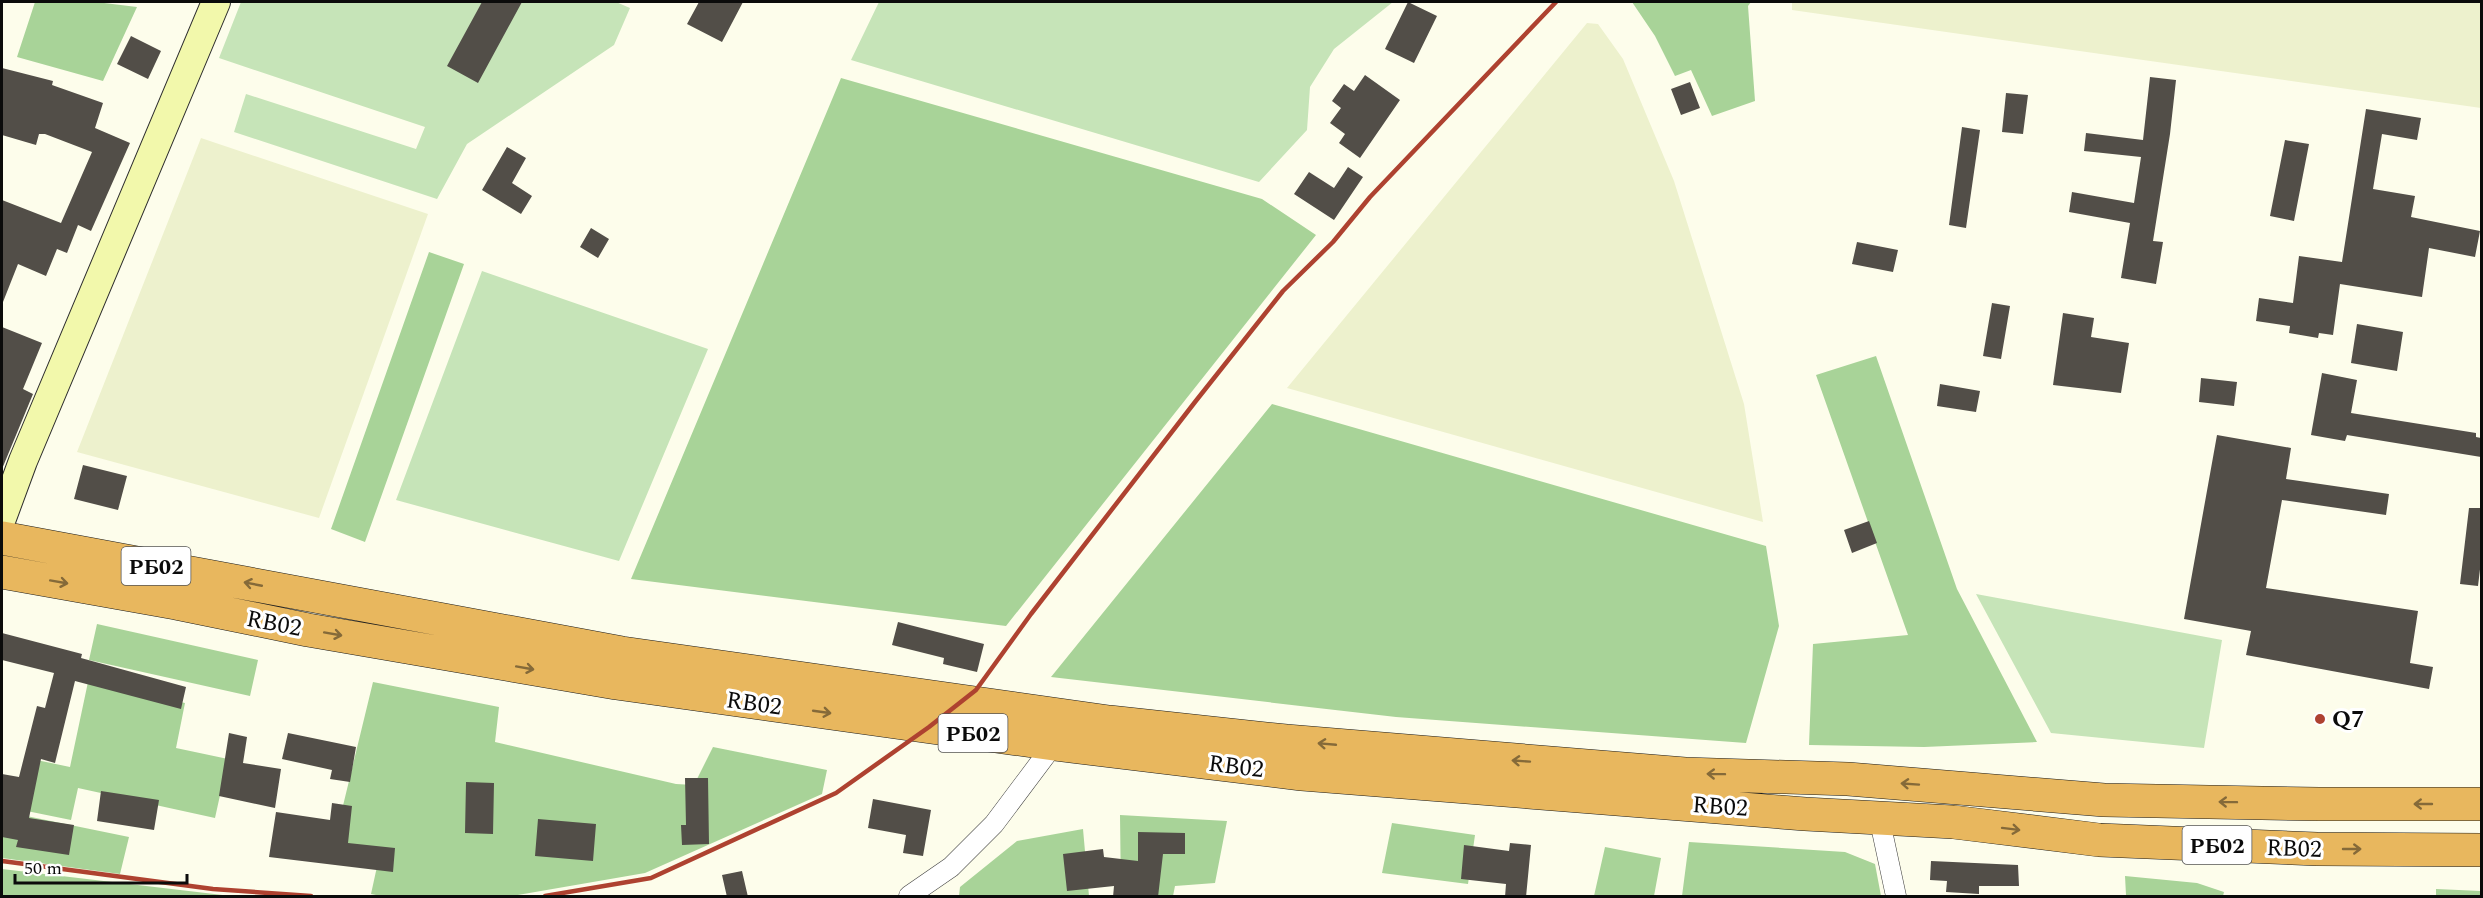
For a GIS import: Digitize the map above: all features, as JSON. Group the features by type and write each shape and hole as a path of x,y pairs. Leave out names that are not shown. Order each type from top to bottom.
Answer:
{"highway":[{"name":"RB02","path":"2,538 622,653 1098,721 1286,741 1685,774 1784,776 1969,787 2104,800 2481,804"},
{"name":"RB02","path":"2,572 176,603 308,630 616,684 1054,744 1302,774 1805,814 1953,822 2099,840 2317,849 2481,850"}],"street":[{"path":"2,518 22,461 216,2"},
{"path":"909,897 951,867 994,824 1054,744"},
{"path":"1880,817 1896,897"}],"green space":[{"path":"35,2 96,2 137,7 103,81 17,57"},
{"path":"241,2 616,2 630,8 614,45 467,144 437,199 234,132 246,94 416,149 425,127 219,58"},
{"path":"879,2 1393,2 1334,49 1310,87 1307,130 1259,182 851,60"},
{"path":"1632,2 1751,2 1748,6 1755,101 1712,116 1691,70 1675,76 1655,36"},
{"path":"1792,2 2481,2 2481,108 1792,10"},
{"path":"1587,23 1598,24 1623,59 1674,181 1744,404 1763,522 1287,388"},
{"path":"841,78 1262,199 1316,235 1006,626 631,579"},
{"path":"201,138 428,214 319,518 77,452"},
{"path":"429,252 464,264 365,542 331,529"},
{"path":"482,271 708,349 619,561 396,500"},
{"path":"1876,356 1957,589 2037,742 1924,747 1809,745 1813,644 1908,635 1816,375"},
{"path":"1272,404 1766,546 1779,626 1746,743 1396,717 1051,677"},
{"path":"1976,594 2222,640 2204,748 2051,733"},
{"path":"97,624 258,660 250,696 89,660"},
{"path":"88,682 185,703 176,748 228,759 215,818 78,788 71,820 17,809 27,758 70,767"},
{"path":"373,682 499,707 495,742 676,784 694,785 713,747 827,770 822,794 645,873 512,896 381,896 371,894 378,862 332,851"},
{"path":"2,811 129,837 120,874 2,858"},
{"path":"1120,815 1227,821 1215,883 1175,886 1173,896 1121,896"},
{"path":"1392,823 1475,835 1468,884 1382,873"},
{"path":"1083,829 1089,896 959,896 960,887 1017,841"},
{"path":"1689,842 1845,852 1875,864 1881,896 1682,896"},
{"path":"1605,847 1661,858 1654,896 1594,896"},
{"path":"2,869 231,896 2,896"},
{"path":"2125,876 2197,883 2224,892 2223,896 2111,896 2126,895"},
{"path":"2436,889 2481,891 2481,896 2436,896"}],"building":[{"path":"482,2 522,2 478,83 447,66"},
{"path":"699,2 743,2 722,42 687,24"},
{"path":"1408,2 1437,16 1414,63 1385,49"},
{"path":"131,36 161,51 148,79 117,64"},
{"path":"2,68 53,81 52,85 103,103 95,128 130,143 91,231 78,225 67,253 57,249 46,276 18,264 3,302 2,200 61,223 92,152 45,134 39,134 36,145 2,135"},
{"path":"1365,75 1400,100 1360,158 1339,143 1345,134 1330,123 1341,108 1332,101 1344,84 1354,91"},
{"path":"2150,77 2176,80 2153,241 2163,242 2156,284 2121,278 2130,223 2069,212 2072,192 2134,203 2141,157 2084,151 2086,133 2143,140"},
{"path":"1690,82 1700,108 1681,115 1671,89"},
{"path":"2006,93 2028,95 2023,134 2002,132"},
{"path":"2366,109 2421,118 2417,140 2382,134 2373,189 2415,196 2411,217 2480,231 2475,257 2429,248 2422,297 2340,284 2333,335 2319,333 2318,338 2289,333 2290,326 2256,321 2259,298 2293,303 2299,256 2342,262"},
{"path":"1962,127 1980,130 1966,228 1949,225"},
{"path":"2285,140 2309,144 2294,221 2270,216"},
{"path":"507,147 526,158 512,183 532,196 521,214 482,190"},
{"path":"1348,167 1363,177 1334,220 1294,194 1309,172 1334,188"},
{"path":"591,228 609,239 598,258 580,247"},
{"path":"1857,242 1898,250 1893,272 1852,264"},
{"path":"1992,303 2010,306 2001,359 1983,356"},
{"path":"2063,313 2094,318 2091,337 2129,343 2121,393 2053,385"},
{"path":"2357,324 2403,332 2397,371 2351,363"},
{"path":"2,327 42,343 23,389 33,394 2,469"},
{"path":"2322,373 2357,380 2351,413 2476,433 2476,437 2481,438 2481,457 2347,435 2345,441 2311,435"},
{"path":"2201,378 2237,382 2234,406 2199,402"},
{"path":"1940,384 1980,391 1976,412 1937,406"},
{"path":"2217,435 2291,448 2286,479 2389,494 2386,515 2282,500 2266,588 2418,611 2410,663 2433,667 2429,689 2246,655 2251,631 2184,619"},
{"path":"83,465 127,476 118,510 74,499"},
{"path":"2469,508 2481,508 2481,561 2478,586 2460,584"},
{"path":"1869,521 1877,543 1852,553 1844,530"},
{"path":"898,622 984,644 977,672 943,664 944,658 892,645"},
{"path":"2,633 82,654 81,658 186,687 181,709 75,681 55,763 41,759 29,818 74,825 69,855 16,847 18,840 2,837 2,774 19,777 37,706 45,708 54,673 2,660"},
{"path":"229,733 247,737 243,763 281,769 275,808 219,796"},
{"path":"288,733 356,747 350,782 330,779 332,770 282,759"},
{"path":"685,778 708,778 709,844 682,845 681,825 686,825"},
{"path":"466,782 494,783 493,834 465,833"},
{"path":"101,791 159,800 154,830 97,821"},
{"path":"873,799 931,810 923,856 903,853 906,835 868,828"},
{"path":"332,803 352,806 348,843 395,848 393,872 269,857 276,812 330,820"},
{"path":"538,819 596,824 593,861 535,856"},
{"path":"1138,832 1185,833 1185,854 1163,854 1158,897 1113,897 1114,886 1067,891 1063,854 1103,849 1104,857 1138,861"},
{"path":"1510,843 1531,845 1526,897 1505,897 1506,884 1461,879 1464,845 1509,851"},
{"path":"1931,861 2018,865 2019,886 1979,886 1979,894 1946,892 1947,881 1930,880"},
{"path":"742,871 748,897 727,897 722,875"}],"railway":[{"path":"545,896 651,878 836,793 929,727 976,690 1031,614 1283,291 1333,242 1370,197 1556,2"},
{"path":"2,861 213,889 311,896"}],"place":[{"name":"Q7","path":"2320,719"}]}
